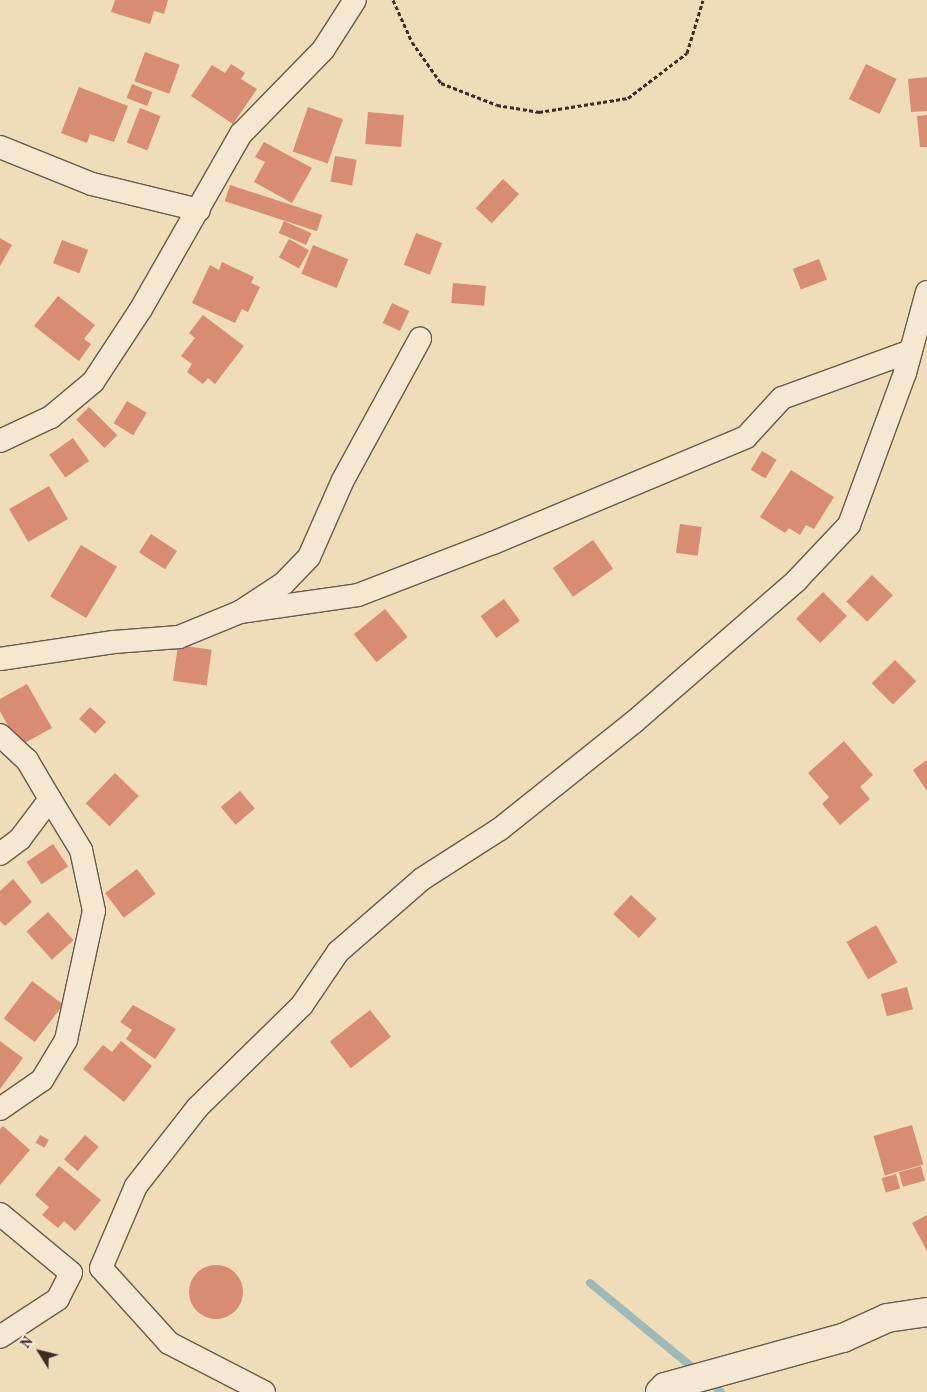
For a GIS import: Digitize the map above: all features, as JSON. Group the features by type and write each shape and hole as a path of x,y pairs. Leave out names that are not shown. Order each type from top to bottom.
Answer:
{"street":[{"path":"0,441 51,417 93,382 141,309 241,134 323,50 355,0"},
{"path":"0,147 92,184 199,210"},
{"path":"264,1392 170,1343 102,1268 136,1186 198,1108 302,1005 338,952 422,879 500,829 634,722 796,581 849,525 911,351 927,292"},
{"path":"0,659 114,642 179,637 240,612 284,583 309,557 343,480 420,339"},
{"path":"240,612 358,595 493,543 746,437 782,398 911,351"},
{"path":"0,735 27,760 81,850 94,911 66,1040 42,1080 0,1109"},
{"path":"0,854 20,839 50,799"},
{"path":"0,1214 71,1273 58,1299 0,1337"},
{"path":"658,1390 843,1338 886,1318 927,1312"}],"path":[{"path":"393,0 412,42 441,83 498,105 539,112 628,98 687,53 703,0"}],"building":[{"path":"115,0 168,0 164,14 154,11 150,24 111,12"},
{"path":"145,52 180,65 169,94 134,81"},
{"path":"231,64 245,73 241,79 257,89 233,124 191,96 212,65 225,73"},
{"path":"866,64 897,79 879,114 849,99"},
{"path":"927,77 927,111 911,112 908,79"},
{"path":"132,84 153,92 147,106 127,98"},
{"path":"79,87 128,106 114,142 90,134 87,143 61,133"},
{"path":"308,107 343,119 328,163 293,151"},
{"path":"140,108 161,116 147,150 127,143"},
{"path":"368,112 404,115 401,147 365,144"},
{"path":"927,115 927,147 920,147 917,116"},
{"path":"264,142 312,168 292,203 254,182 265,162 255,157"},
{"path":"335,156 357,160 352,185 330,182"},
{"path":"503,179 519,194 492,223 476,208"},
{"path":"230,185 322,215 317,231 225,201"},
{"path":"284,221 311,233 306,245 279,233"},
{"path":"416,233 442,243 430,275 404,265"},
{"path":"0,238 12,245 0,266"},
{"path":"289,239 309,250 299,269 279,257"},
{"path":"62,240 88,250 79,273 53,263"},
{"path":"313,245 348,259 337,288 301,274"},
{"path":"819,259 827,280 801,290 793,269"},
{"path":"222,262 254,277 251,283 260,287 248,312 242,309 235,323 192,303 210,265 219,270"},
{"path":"453,283 486,286 484,306 451,303"},
{"path":"58,296 95,325 84,339 91,344 79,361 34,326"},
{"path":"392,303 409,311 400,331 383,323"},
{"path":"203,315 244,346 215,384 208,378 203,384 187,372 192,364 181,356 195,338 189,333"},
{"path":"127,401 147,413 133,435 114,423"},
{"path":"89,407 117,435 105,448 76,420"},
{"path":"73,438 89,461 65,478 49,455"},
{"path":"762,451 777,460 765,479 751,470"},
{"path":"791,470 834,497 814,529 806,525 800,535 789,528 785,533 760,517"},
{"path":"49,486 68,519 28,542 9,509"},
{"path":"680,524 702,527 698,556 676,553"},
{"path":"151,534 177,551 165,569 139,552"},
{"path":"593,540 613,569 573,597 553,568"},
{"path":"81,545 117,567 86,618 50,596"},
{"path":"872,575 893,595 867,622 846,602"},
{"path":"823,592 847,616 820,643 796,619"},
{"path":"504,599 520,621 496,638 481,616"},
{"path":"385,609 408,637 377,662 354,634"},
{"path":"178,645 212,650 207,685 173,681"},
{"path":"895,660 916,681 893,705 872,683"},
{"path":"27,684 52,728 19,746 0,711 0,699"},
{"path":"90,707 106,722 95,734 79,719"},
{"path":"844,741 873,775 860,787 870,799 840,825 822,804 829,797 808,773"},
{"path":"927,760 927,791 913,770"},
{"path":"115,773 139,796 110,826 86,803"},
{"path":"240,791 255,809 236,825 221,807"},
{"path":"53,844 68,866 42,884 26,862"},
{"path":"137,869 156,894 124,918 105,893"},
{"path":"13,879 32,902 5,926 0,921 0,891"},
{"path":"631,895 657,919 639,938 613,914"},
{"path":"48,912 73,940 52,960 26,931"},
{"path":"876,925 898,962 868,979 847,942"},
{"path":"32,981 63,1004 35,1042 4,1019"},
{"path":"907,987 913,1009 887,1016 881,994"},
{"path":"133,1005 176,1029 155,1059 126,1039 132,1030 120,1022"},
{"path":"370,1010 391,1037 351,1068 330,1041"},
{"path":"0,1041 23,1058 0,1089"},
{"path":"121,1041 152,1066 124,1102 83,1069 103,1045 112,1052"},
{"path":"912,1125 923,1164 885,1175 874,1136"},
{"path":"3,1126 30,1150 0,1185 0,1129"},
{"path":"40,1135 49,1140 44,1148 36,1143"},
{"path":"85,1135 99,1147 78,1171 64,1159"},
{"path":"59,1166 101,1200 75,1231 64,1221 58,1228 42,1215 49,1207 35,1195"},
{"path":"921,1166 925,1180 903,1187 899,1172"},
{"path":"896,1174 900,1188 886,1193 882,1178"},
{"path":"927,1215 927,1251 912,1223"},
{"path":"211,1265 221,1265 231,1269 239,1277 243,1292 239,1307 231,1315 221,1319 211,1319 201,1315 193,1307 189,1297 189,1287 193,1277 201,1269"}],"waterway":[{"path":"590,1283 698,1372"},
{"path":"709,1381 721,1392"}]}
